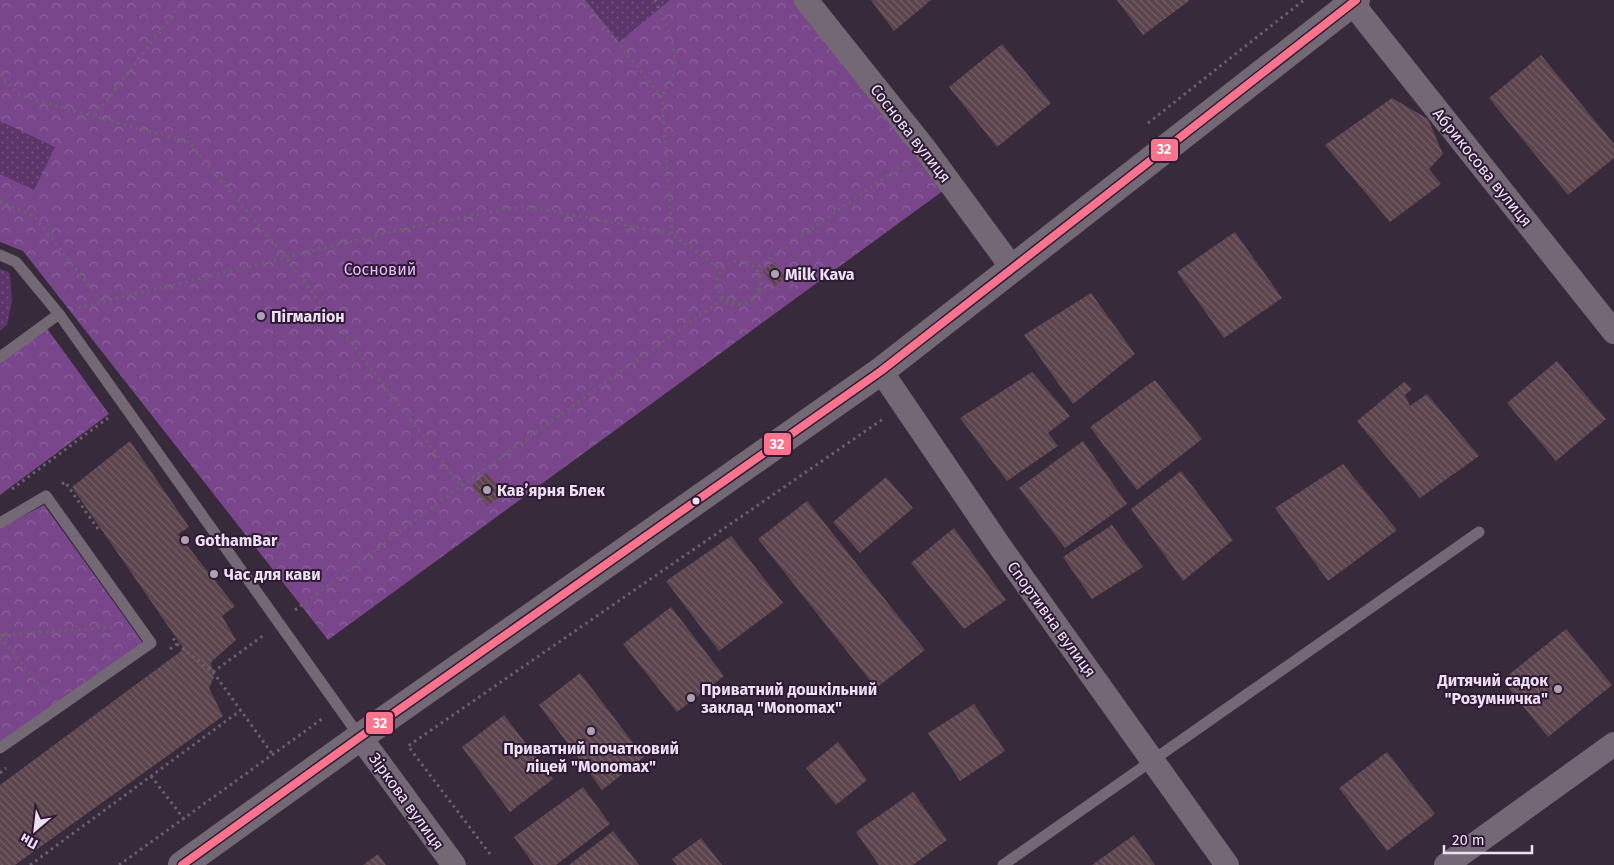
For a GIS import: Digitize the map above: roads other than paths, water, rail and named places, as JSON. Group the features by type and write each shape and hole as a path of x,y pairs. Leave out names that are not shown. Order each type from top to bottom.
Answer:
{"street":[{"name":"Соснова вулиця","path":"806,0 925,149 1013,269"},
{"path":"182,865 360,737 881,371 1354,1"},
{"name":"Абрикосова вулиця","path":"1354,1 1614,332"},
{"name":"Спортивна вулиця","path":"881,371 1000,548 1154,760 1227,865"},
{"name":"Зіркова вулиця","path":"360,737 454,865"},
{"path":"1446,865 1614,744"}],"lane":[{"path":"0,255 16,262 59,314 360,737"},
{"path":"0,357 59,314"},
{"path":"0,524 46,496 151,643 0,748"},
{"path":"1003,865 1479,532"}],"place":[{"name":"Milk Kava","path":"775,274"},
{"name":"Пігмаліон","path":"261,316"},
{"name":"Кавʼярня Блек","path":"487,490"},
{"name":"GothamBar","path":"185,540"},
{"name":"Час для кави","path":"214,574"},
{"name":"Дитячий садок \"Розумничка\"","path":"1558,689"},
{"name":"Приватний дошкільний заклад \"Monomax\"","path":"691,698"},
{"name":"Приватний початковий ліцей \"Monomax\"","path":"591,731"}],"park label":[{"name":"Сосновий","path":"380,269"}]}
